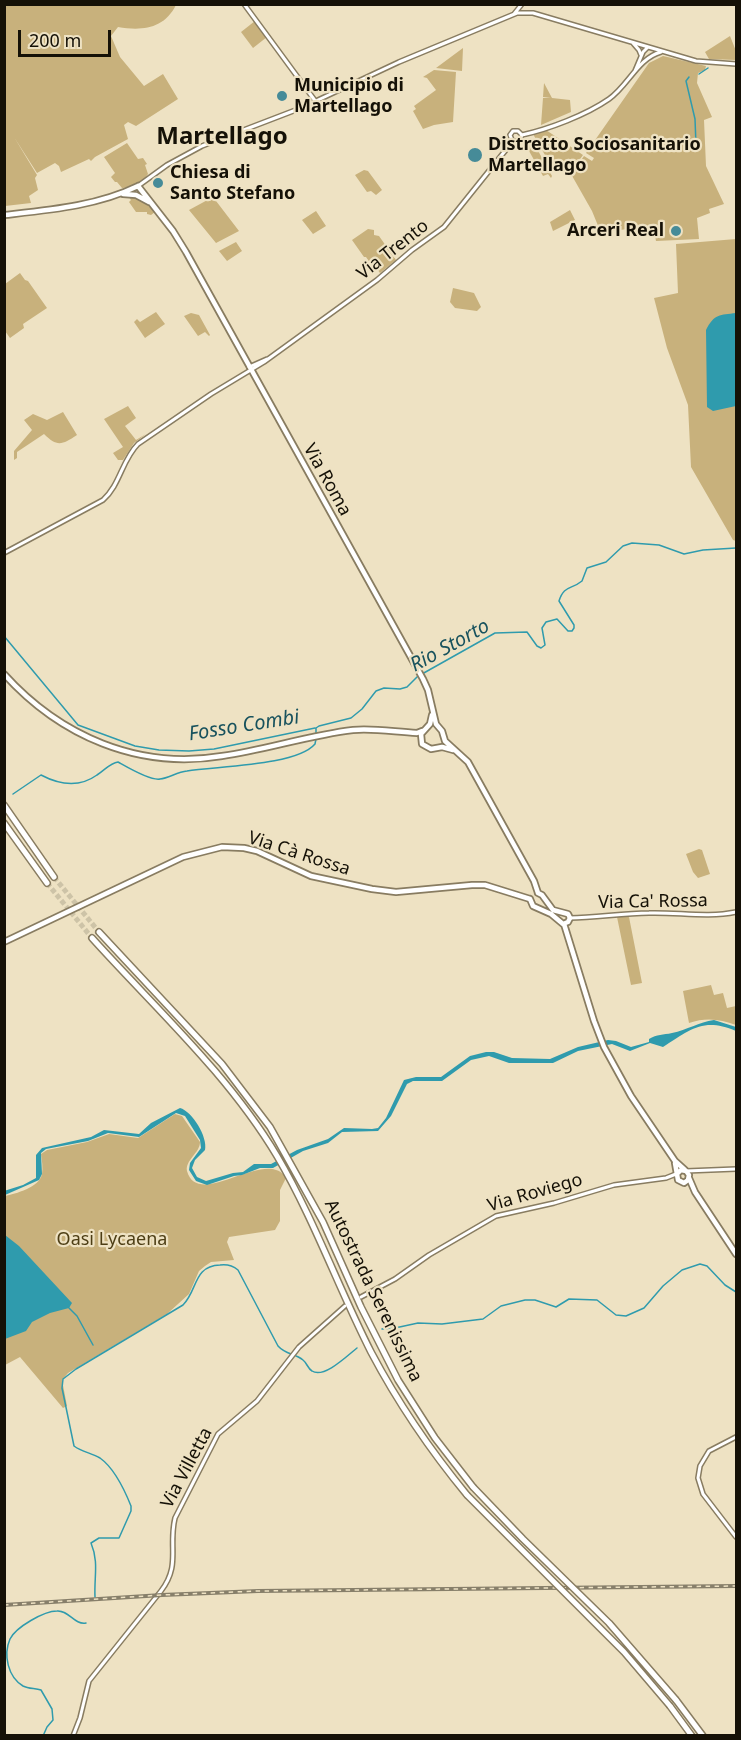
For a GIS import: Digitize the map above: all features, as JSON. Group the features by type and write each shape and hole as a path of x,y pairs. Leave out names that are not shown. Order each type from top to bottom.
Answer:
{"highway":[{"path":"4,805 54,877"},
{"path":"4,823 47,883"},
{"name":"Autostrada Serenissima","path":"99,932 222,1064 254,1105 284,1150 323,1222 374,1336 398,1380 435,1438 473,1487 609,1623 676,1700 703,1736"},
{"name":"Autostrada Serenissima","path":"92,938 215,1070 276,1155 298,1195 389,1386 427,1444 467,1495 493,1523 610,1637 645,1676 692,1736"}],"main road":[{"path":"4,215 64,207 121,193 138,186"},
{"path":"138,186 141,197"},
{"path":"138,186 153,206"},
{"path":"121,193 141,197 153,206"},
{"name":"Via Roma","path":"153,206 173,231 191,262 420,674 428,690 437,727"},
{"path":"4,674 35,705 64,725 96,742 142,755 173,759 206,758 329,734 362,730 422,731 428,727 437,727 442,731 444,738 471,766 536,884 538,892 551,909 559,913 566,913 570,918 564,924 604,1047 623,1083 675,1161 685,1171 695,1192 736,1254"},
{"path":"428,727 432,714"},
{"path":"421,741 422,731"},
{"path":"402,732 421,741 428,749 446,747 458,752"},
{"path":"439,747 444,738"},
{"name":"Via Cà Rossa","path":"4,942 175,861 222,847 257,851 310,876 372,889 396,892 484,885 530,899 533,906 551,914 564,924"},
{"path":"530,899 534,893 538,892"},
{"path":"675,1161 680,1181 695,1192"},
{"path":"678,1173 685,1171"},
{"path":"680,1181 687,1181 689,1178"}],"street":[{"path":"244,4 316,102"},
{"path":"514,14 522,4"},
{"path":"138,186 167,165 196,149 316,102 399,62 514,14 533,13 696,61 736,64"},
{"path":"633,42 641,56"},
{"path":"634,72 648,47"},
{"path":"648,47 648,58"},
{"path":"522,135 519,131 513,131 510,135 513,141 519,141 522,135 594,108 617,92 648,58 664,52"},
{"name":"Via Trento","path":"4,553 103,500 111,493 132,450 138,444 268,358 377,280 412,250 444,227 513,141"},
{"name":"Via Ca' Rossa","path":"570,918 653,912 710,915 736,912"},
{"path":"685,1171 736,1169"},
{"path":"689,1178 695,1171"},
{"path":"666,1178 678,1173"},
{"path":"666,1178 680,1181"},
{"name":"Via Roviego","path":"361,1297 392,1281 429,1255 496,1216 554,1203 614,1185 666,1178"},
{"name":"Via Villetta","path":"73,1736 89,1681 171,1576 172,1533 175,1518 214,1440 222,1430 258,1401 294,1353 345,1306"},
{"path":"736,1437 714,1447 705,1455 700,1466 699,1484 711,1505 736,1537"}],"green space":[{"path":"5,5 176,5 159,24 136,29 118,27 111,36 120,57 144,86 163,74 178,99 136,126 128,122 124,125 128,139 91,161 89,159 61,172 55,163 37,173 14,137 37,175 35,178 38,190 29,196 31,203 5,206"},
{"path":"255,21 267,37 253,48 241,32"},
{"path":"730,36 736,51 736,60 709,59 705,52"},
{"path":"463,48 462,71 436,68"},
{"path":"663,56 706,66 705,70 698,73 697,83 712,117 704,120 706,166 724,204 709,209 710,213 697,218 699,239 656,241 653,225 601,233 592,211 571,174 584,156 592,161 594,158 586,153 649,63"},
{"path":"434,70 456,72 453,122 423,129 413,111 416,109 414,106 436,90 427,78 423,77"},
{"path":"544,83 552,98 570,100 571,112 541,125 543,98 551,98 543,97"},
{"path":"546,130 583,155 571,172 564,166 554,171 533,134"},
{"path":"531,138 551,178 548,174 543,176 524,142"},
{"path":"127,143 138,159 143,158 147,164 145,165 148,174 137,184 122,188 111,177 115,173 104,157"},
{"path":"364,170 368,171 382,190 376,195 371,191 367,192 355,175"},
{"path":"128,196 143,201 155,212 151,215 147,212 136,212"},
{"path":"213,197 239,231 216,243 189,210"},
{"path":"570,210 575,220 553,231 550,222"},
{"path":"316,211 326,226 313,234 302,220"},
{"path":"368,229 374,230 374,235 379,236 396,260 380,273 377,269 375,270 352,240"},
{"path":"736,239 736,541 733,540 691,467 688,405 667,348 654,298 678,293 676,244"},
{"path":"236,242 242,251 227,261 219,251"},
{"path":"20,273 47,308 23,324 24,328 10,338 5,331 5,284"},
{"path":"453,288 474,293 481,307 477,311 455,308 450,302"},
{"path":"156,312 165,324 145,338 134,322 137,319 140,322"},
{"path":"191,313 199,315 209,336 205,332 198,336 184,316"},
{"path":"128,406 136,418 125,426 136,440 146,434 134,443 123,460 118,460 113,453 123,447 104,419"},
{"path":"63,412 77,435 67,441 56,443 44,434 17,452 17,458 14,460 14,451 32,430 24,420 33,414 47,420"},
{"path":"702,850 710,874 698,878 686,854"},
{"path":"617,917 629,917 642,983 631,985"},
{"path":"711,985 714,995 723,993 727,1008 736,1006 736,1025 713,1020 689,1023 683,991"},
{"name":"Oasi Lycaena","path":"175,1114 182,1116 200,1142 198,1150 187,1167 194,1181 204,1184 218,1182 264,1169 277,1170 286,1178 280,1190 280,1221 275,1230 229,1237 227,1242 234,1260 211,1262 205,1266 199,1271 189,1294 167,1314 68,1373 62,1380 67,1406 63,1408 20,1357 5,1365 5,1196 15,1194 37,1183 42,1174 41,1154 47,1150 87,1142 109,1134 138,1138"}],"water":[{"path":"736,313 736,406 713,411 707,407 706,330 718,316"},
{"path":"714,1020 736,1027 736,1031 706,1025 689,1031 663,1047 650,1043 630,1051 612,1044 578,1051 553,1063 509,1063 489,1056 471,1060 442,1081 413,1081 407,1084 391,1116 378,1131 342,1132 328,1143 303,1151 273,1168 260,1168 207,1185 196,1181 189,1170 190,1163 201,1148 200,1140 185,1116 176,1113 139,1137 108,1133 88,1141 46,1149 41,1153 42,1174 39,1180 5,1195 4,1191 36,1178 36,1155 42,1148 91,1137 104,1130 139,1134 151,1123 180,1108 194,1119 202,1132 205,1150 195,1160 192,1168 197,1177 206,1181 243,1172 254,1164 271,1164 297,1150 328,1139 344,1128 378,1128 386,1118 404,1080 416,1077 441,1077 470,1056 494,1052 512,1058 550,1059 578,1047 608,1040 631,1047 649,1042 649,1039 655,1036 677,1032"},
{"path":"5,1235 19,1246 72,1303 69,1308 50,1313 32,1322 26,1331 5,1339"}],"waterway":[{"path":"699,74 708,68"},
{"path":"689,77 686,81 695,119 696,145"},
{"name":"Rio Storto","path":"422,674 495,633 527,632 541,648 545,645 542,628 546,622 557,619 568,631 572,631 574,625 559,601 561,596 566,590 582,581 587,568 606,562 623,546 632,543 659,545 684,554 736,548"},
{"name":"Fosso Combi","path":"4,636 78,725 135,746 159,750 214,749 315,728"},
{"name":"Rio Storto","path":"316,734 316,728 319,726 351,718 362,709 376,691 384,688 407,687 418,676"},
{"name":"Rio Storto","path":"13,794 41,775 62,783 83,782 118,762 156,779 187,771 274,761 305,751 315,744 316,739"},
{"path":"382,1329 418,1323 442,1324 483,1319 501,1306 525,1300 535,1300 556,1307 569,1299 597,1300 616,1315 626,1316 644,1308 663,1286 682,1270 700,1264 707,1266 725,1285 736,1292"},
{"path":"95,1597 96,1563 91,1543 99,1538 119,1538 131,1506 118,1480 105,1462 74,1446 62,1388 63,1379 183,1305 200,1274 211,1266 227,1265 238,1270 278,1346 300,1358 312,1371 317,1373 329,1369 357,1348"},
{"path":"69,1308 77,1316 93,1345"},
{"path":"43,1736 53,1720 52,1709 41,1690 23,1686 10,1671 7,1659 10,1639 24,1625 51,1612 61,1611 78,1622 86,1623"}],"tunnel":[{"path":"54,877 99,932"},
{"path":"47,883 92,938"}],"railway":[{"path":"4,1605 258,1591 736,1586"}],"place":[{"name":"Municipio di Martellago","path":"282,96"},
{"name":"Distretto Sociosanitario Martellago","path":"475,155"},
{"name":"Chiesa di Santo Stefano","path":"158,183"},
{"name":"Arceri Real","path":"676,231"}],"district":[{"name":"Martellago","path":"222,137"}]}
